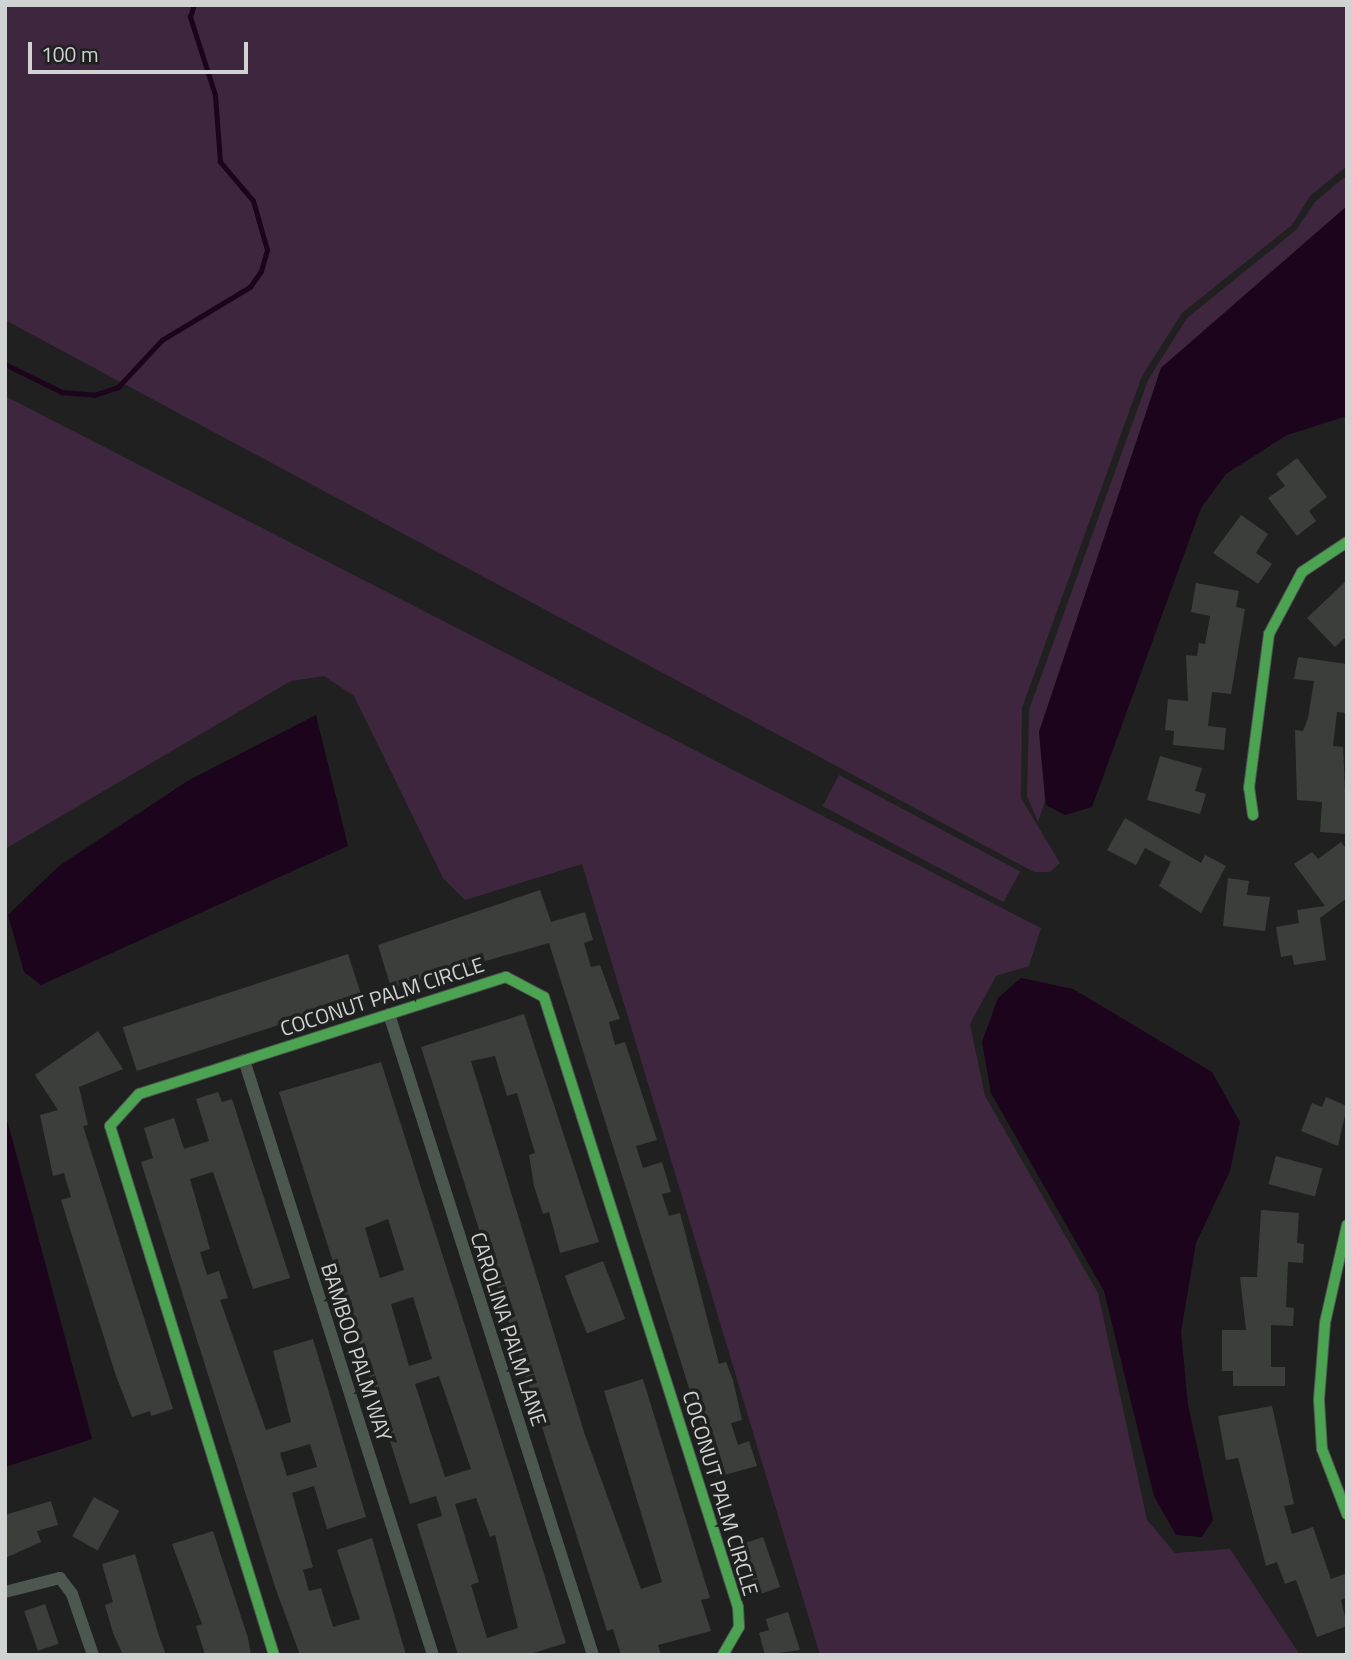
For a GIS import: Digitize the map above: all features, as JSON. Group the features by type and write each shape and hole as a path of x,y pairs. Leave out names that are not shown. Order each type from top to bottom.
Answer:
{"street":[{"path":"1253,815 1249,788 1269,635 1302,572 1347,542"},
{"name":"COCONUT PALM CIRCLE","path":"274,1655 110,1126 139,1094 489,979 517,981 544,997 738,1607 739,1627 723,1655"},
{"name":"CAROLINA PALM LANE","path":"389,1014 593,1655"},
{"name":"BAMBOO PALM WAY","path":"244,1060 433,1655"},
{"path":"1347,1225 1325,1323 1318,1400 1322,1450 1347,1514"},
{"path":"5,1592 60,1578 72,1594 93,1655"}],"shaded area":[{"path":"5,5 1347,5 1347,166 1310,196 1292,225 1182,313 1142,376 1022,708 1021,798 1060,863 1050,872 1034,872 5,320"},
{"path":"1347,175 1347,206 1161,368 1039,732 1045,801 1038,822 1027,796 1029,710 1148,380 1187,318 1296,230 1315,202"},
{"path":"1347,206 1347,416 1287,435 1226,474 1201,508 1092,807 1065,815 1046,805 1039,732 1161,368"},
{"path":"5,396 1041,928 1029,966 996,976 970,1024 985,1096 1098,1293 1147,1520 1175,1553 1230,1549 1300,1655 820,1655 582,864 465,900 443,878 354,696 324,676 291,681 5,849"},
{"path":"316,715 348,846 41,985 24,972 8,915 59,866 189,780"},
{"path":"839,775 1020,871 1004,902 823,806"},
{"path":"1021,978 1073,989 1212,1072 1240,1122 1230,1171 1196,1243 1181,1332 1188,1405 1213,1520 1202,1537 1176,1535 1154,1496 1104,1291 991,1093 982,1042 998,998"},
{"path":"5,1112 92,1439 5,1467"}],"building":[{"path":"1297,458 1327,497 1309,511 1316,521 1297,536 1268,498 1285,486 1276,474"},
{"path":"1241,515 1268,534 1256,553 1272,564 1258,584 1213,553"},
{"path":"1347,580 1347,636 1335,647 1307,618"},
{"path":"1196,583 1239,591 1236,607 1245,609 1231,694 1212,692 1208,726 1226,728 1224,750 1173,745 1174,731 1165,730 1168,699 1188,701 1186,655 1197,656 1199,643 1205,644 1210,616 1191,612"},
{"path":"1298,657 1347,664 1347,713 1337,712 1333,746 1343,747 1347,834 1320,832 1322,802 1297,800 1295,730 1303,731 1314,681 1294,679"},
{"path":"1160,756 1202,768 1195,791 1206,794 1200,814 1147,800"},
{"path":"1125,818 1201,863 1205,855 1226,866 1201,913 1159,886 1171,862 1145,848 1136,865 1107,850"},
{"path":"1341,842 1347,850 1347,898 1320,918 1326,960 1294,965 1292,955 1281,957 1276,927 1299,923 1297,910 1325,906 1294,864 1312,852 1318,859"},
{"path":"1228,878 1249,881 1247,895 1270,897 1265,931 1223,926"},
{"path":"540,890 551,922 585,912 593,940 584,943 591,967 600,965 620,1019 609,1022 615,1045 625,1042 657,1140 636,1146 643,1168 662,1162 671,1192 662,1194 669,1216 680,1213 719,1364 726,1362 733,1380 742,1420 731,1423 738,1445 749,1441 757,1466 717,1477 549,943 391,988 378,945"},
{"path":"348,954 362,998 137,1071 123,1027"},
{"path":"524,1014 599,1242 560,1253 549,1212 543,1214 534,1186 529,1155 535,1153 517,1093 507,1096 495,1056 471,1061 584,1432 641,1589 662,1582 604,1391 643,1379 710,1598 701,1600 711,1631 658,1645 661,1655 621,1655 613,1629 607,1631 421,1047"},
{"path":"98,1031 123,1069 79,1087 88,1125 83,1126 173,1409 151,1416 150,1411 132,1417 116,1376 61,1200 71,1197 64,1173 53,1176 40,1115 58,1110 35,1075"},
{"path":"381,1062 566,1643 527,1655 458,1655 417,1524 442,1516 436,1496 410,1504 279,1092","holes":["388,1219 404,1270 380,1278 365,1228","413,1297 432,1359 409,1366 391,1304","439,1376 471,1469 445,1477 415,1384","476,1498 490,1537 495,1535 518,1628 487,1638 471,1585 479,1582 455,1504"]},
{"path":"218,1092 222,1102 232,1099 290,1278 253,1289 213,1172 190,1179 210,1249 200,1252 207,1275 219,1271 228,1298 220,1300 266,1430 291,1422 273,1351 313,1339 366,1517 327,1529 314,1486 292,1493 313,1567 303,1570 309,1591 321,1588 333,1627 360,1619 337,1550 372,1538 406,1655 300,1655 275,1587 141,1162 153,1158 144,1128 174,1118 184,1149 209,1141 196,1099","holes":["310,1444 317,1467 287,1476 280,1453"]},
{"path":"1326,1097 1347,1106 1338,1146 1301,1131 1312,1103 1322,1107"},
{"path":"1276,1156 1322,1168 1315,1196 1268,1184"},
{"path":"1261,1210 1299,1213 1297,1243 1304,1244 1303,1263 1288,1262 1286,1307 1294,1308 1293,1326 1271,1325 1271,1367 1285,1367 1285,1386 1233,1386 1233,1371 1222,1371 1222,1330 1246,1330 1240,1277 1257,1277"},
{"path":"603,1261 625,1319 587,1334 565,1276"},
{"path":"1272,1406 1294,1504 1284,1506 1292,1534 1313,1527 1331,1579 1345,1574 1347,1581 1347,1597 1341,1600 1347,1626 1317,1637 1296,1580 1285,1584 1277,1562 1266,1566 1238,1458 1226,1460 1218,1416"},
{"path":"94,1497 119,1511 98,1550 72,1536"},
{"path":"51,1501 58,1525 37,1531 41,1542 5,1558 5,1515"},
{"path":"213,1531 248,1638 251,1655 205,1655 196,1626 202,1624 172,1544"},
{"path":"763,1537 780,1587 758,1595 740,1545"},
{"path":"135,1554 166,1655 123,1655 113,1633 105,1605 113,1602 102,1564"},
{"path":"45,1604 59,1644 38,1651 24,1611"},
{"path":"788,1612 800,1650 765,1655 759,1633 769,1630 766,1619"}],"waterway":[{"path":"5,364 62,392 94,395 118,387 162,340 250,287 261,271 267,250 253,201 220,162 215,95 190,17 194,5"}],"cycle path":[{"path":"1253,815 1249,788 1269,634 1302,572 1347,542"},
{"path":"274,1655 110,1126 139,1094 506,977 544,997 738,1607 739,1627 723,1655"},
{"path":"1347,1225 1325,1323 1319,1400 1322,1449 1347,1514"}]}
